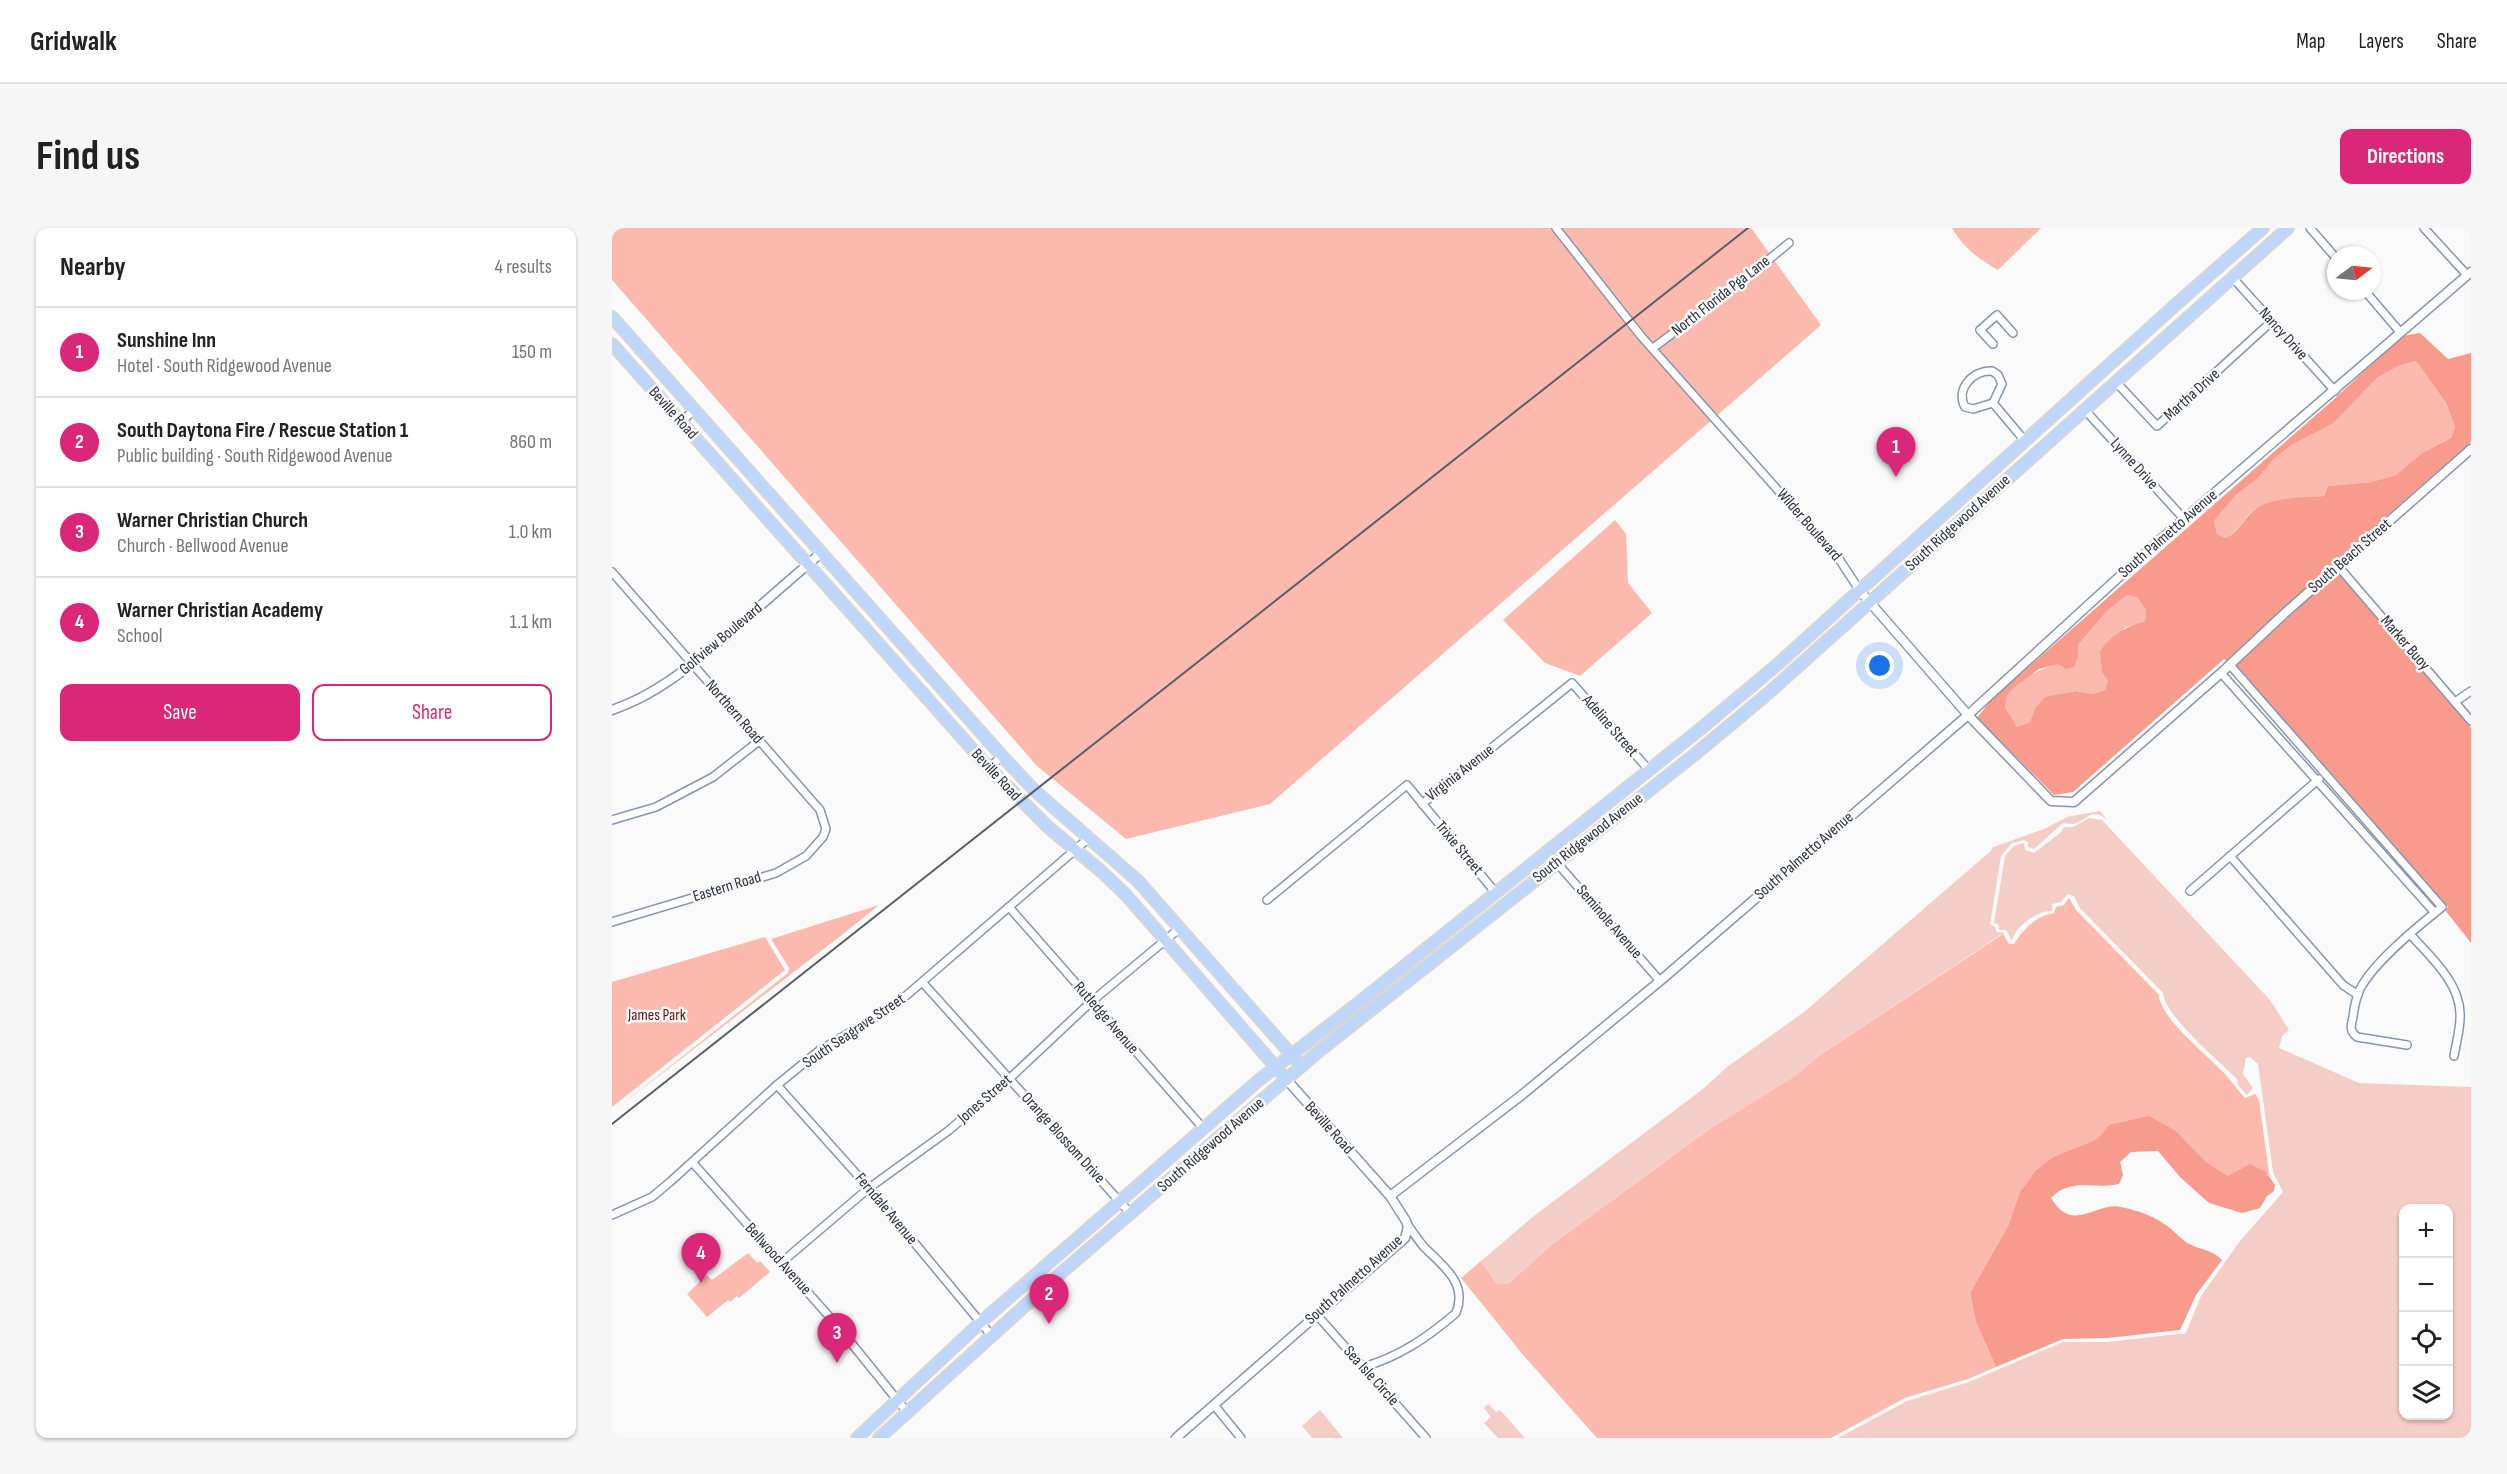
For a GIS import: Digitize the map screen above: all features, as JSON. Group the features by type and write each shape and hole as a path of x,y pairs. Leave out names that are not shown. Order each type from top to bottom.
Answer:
{"main road":[{"name":"South Ridgewood Avenue","path":"857,1438 980,1323 1203,1128 1763,676 2264,228"},
{"name":"South Ridgewood Avenue","path":"882,1437 991,1335 1301,1067 1759,701 2288,228"},
{"path":"2232,277 2231,268 2253,237"},
{"path":"2211,296 2221,274 2221,265"},
{"name":"Beville Road","path":"612,317 1002,756 1035,791 1138,881 1301,1067"},
{"name":"Beville Road","path":"612,344 989,768 1048,827 1076,849 1125,895 1287,1080"},
{"path":"1633,803 1647,782 1649,770"},
{"path":"1471,931 1471,922 1491,895"}],"street":[{"name":"Wilder Boulevard","path":"1556,228 1653,348 1839,559 1860,591 1968,715 2051,801 2074,802"},
{"path":"2310,228 2327,248"},
{"path":"2424,228 2469,274"},
{"name":"North Florida Pga Lane","path":"1653,348 1734,288 1789,243"},
{"name":"South Palmetto Avenue","path":"1176,1438 1404,1238 1407,1224 1404,1215 1390,1196 1523,1094 1660,981 1968,715 2184,519 2469,274"},
{"name":"Nancy Drive","path":"2232,277 2335,391"},
{"path":"2373,300 2400,332"},
{"path":"1993,344 1980,330 1997,315 2013,333"},
{"name":"Martha Drive","path":"2115,381 2157,426 2271,322"},
{"path":"1992,371 1998,375 2002,384 1993,403 1973,409 1965,407 1960,399 1962,390 1977,374 1992,371"},
{"path":"1993,403 2025,441"},
{"name":"Lynne Drive","path":"2084,409 2184,519"},
{"path":"681,422 694,410"},
{"name":"South Beach Street","path":"2074,802 2471,449"},
{"name":"Golfview Boulevard","path":"612,710 635,702 664,686 693,664 821,553"},
{"name":"Marker Buoy","path":"2338,566 2471,721"},
{"name":"Northern Road","path":"612,572 820,810 826,829"},
{"path":"2230,665 2442,907 2410,934 2368,977 2358,995 2352,1033 2357,1037 2407,1045"},
{"path":"2221,673 2435,913"},
{"name":"Adeline Street","path":"1572,683 1649,770"},
{"name":"Virginia Avenue","path":"1267,900 1407,785 1422,804 1572,683"},
{"path":"2455,702 2471,691"},
{"path":"612,820 656,807 713,777 759,741"},
{"path":"989,768 1002,756"},
{"path":"2190,891 2325,773"},
{"name":"Trixie Street","path":"1422,804 1491,895"},
{"name":"Eastern Road","path":"612,922 776,873 806,856 823,837 826,829"},
{"name":"South Seagrave Street","path":"612,1215 652,1197 693,1163 777,1085 820,1050 893,1007 1090,837"},
{"path":"2229,856 2343,985 2358,995"},
{"name":"Seminole Avenue","path":"1557,863 1660,981"},
{"name":"Rutledge Avenue","path":"1009,907 1203,1128"},
{"name":"Jones Street","path":"782,1263 869,1188 948,1131 1009,1079 1091,1002 1180,927"},
{"path":"2410,934 2457,992 2460,1014 2454,1056"},
{"name":"Orange Blossom Drive","path":"923,983 1131,1214"},
{"name":"Beville Road","path":"1287,1080 1390,1196"},
{"name":"Ferndale Avenue","path":"777,1085 869,1188 991,1335"},
{"name":"Bellwood Avenue","path":"693,1163 835,1323 907,1413"},
{"path":"1363,1367 1398,1355 1415,1345 1456,1313 1459,1306 1459,1286 1442,1264 1422,1245 1407,1224"},
{"name":"Sea Isle Circle","path":"1316,1314 1426,1438"},
{"path":"1214,1405 1241,1438"}],"green space":[{"path":"612,228 1751,228 1821,325 1270,804 1126,839 1037,766 612,280"},
{"path":"1952,228 2041,228 1998,270 1972,252"},
{"path":"2416,361 2446,403 2455,427 2451,438 2422,453 2396,475 2371,482 2328,486 2324,496 2271,503 2252,512 2226,538 2217,534 2214,521 2236,495 2257,479 2274,459 2290,446 2333,422 2378,377 2401,365"},
{"path":"1615,520 1626,534 1628,583 1652,613 1580,676 1545,663 1503,620"},
{"path":"2127,595 2137,597 2146,610 2145,621 2124,628 2105,690 2093,694 2076,691 2061,694 2035,708 2030,722 2017,727 2005,707 2006,697 2011,688 2032,674 2078,657 2078,645 2107,611"},
{"path":"2069,898 2076,910 2159,995 2167,1014 2186,1036 2224,1073 2245,1098 2255,1094 2259,1100 2269,1173 2272,1178 2266,1172 2228,1176 2206,1162 2176,1131 2109,1125 2099,1139 2053,1157 2035,1171 2020,1192 2008,1226 1970,1293 1976,1322 1996,1367 1968,1379 1905,1398 1831,1438 1597,1438 1524,1356 1461,1278 1481,1261 1497,1284 1508,1284 1551,1245 1711,1128 1796,1075 1817,1057 2003,934 2009,944 2014,944 2031,924 2041,917 2054,913 2056,907 2064,905"},
{"path":"879,905 612,1112 788,973 789,968 771,939"},
{"name":"James Park","path":"765,937 785,970 612,1107 612,982"},
{"path":"748,1253 770,1272 739,1298 737,1296 730,1302 728,1300 707,1317 687,1294 707,1275 712,1280"}],"shaded area":[{"path":"2420,333 2448,359 2471,353 2471,442 2332,564 2227,662 2224,659 2073,792 2054,795 1977,718 1991,700 2332,401 2402,336","holes":["2416,361 2446,403 2455,427 2451,438 2422,453 2396,475 2371,482 2328,486 2324,496 2270,502 2252,512 2235,532 2226,538 2217,534 2214,521 2236,495 2257,479 2274,459 2290,446 2333,423 2378,377 2401,365","2127,595 2137,597 2146,610 2145,621 2120,632 2100,651 2102,672 2108,680 2105,690 2093,694 2076,691 2045,697 2035,708 2030,722 2017,727 2005,708 2006,696 2039,669 2058,664 2066,669 2074,667 2078,657 2078,645 2107,611"]},
{"path":"2338,572 2471,728 2471,943 2445,910 2448,907 2236,665"},
{"path":"2100,811 2108,821 2103,816 2093,814 2077,823 2063,823 2034,849 2028,847 2028,842 2024,840 2012,843 2001,856 1990,924 1997,932 2003,933 2005,937 2002,934 1817,1057 1796,1075 1711,1128 1551,1245 1508,1284 1497,1284 1481,1261 1534,1216 1703,1089 1727,1067 1804,1012 1992,850 1991,848 2044,829 2067,817"},
{"path":"2089,818 2102,820 2270,1000 2289,1030 2282,1036 2279,1048 2359,1083 2471,1087 2471,1438 1838,1438 1907,1401 1969,1382 2063,1342 2108,1342 2186,1333 2201,1296 2240,1241 2283,1192 2273,1172 2258,1064 2250,1057 2246,1058 2243,1074 2253,1088 2247,1095 2238,1085 2237,1079 2182,1025 2166,1002 2163,993 2079,907 2074,896 2068,894 2061,902 2052,904 2052,911 2040,913 2028,920 2017,930 2012,941 2006,930 1999,930 1998,924 1994,923 2005,856 2014,846 2024,843 2025,850 2034,853 2060,833 2064,827 2073,827"},
{"path":"2149,1116 2176,1131 2206,1162 2228,1176 2250,1164 2266,1172 2275,1185 2274,1191 2267,1196 2260,1208 2242,1213 2209,1203 2180,1177 2158,1151 2131,1152 2120,1162 2123,1175 2119,1184 2075,1186 2059,1192 2051,1198 2059,1209 2068,1214 2076,1216 2112,1206 2138,1211 2159,1221 2189,1244 2211,1252 2222,1260 2196,1295 2180,1330 2108,1338 2063,1339 1996,1367 1976,1322 1970,1293 2008,1226 2020,1192 2035,1171 2053,1157 2098,1139 2109,1125"},
{"path":"1488,1404 1496,1412 1500,1410 1525,1438 1498,1438 1484,1423 1491,1417 1484,1408"},
{"path":"1320,1410 1343,1438 1312,1438 1302,1426"}],"railway":[{"path":"612,1124 1748,228"}],"place":[{"name":"Sunshine Inn","path":"1896,477"},
{"name":"Warner Christian Academy","path":"701,1283"},
{"name":"South Daytona Fire / Rescue Station 1","path":"1049,1324"},
{"name":"Warner Christian Church","path":"837,1363"}]}
